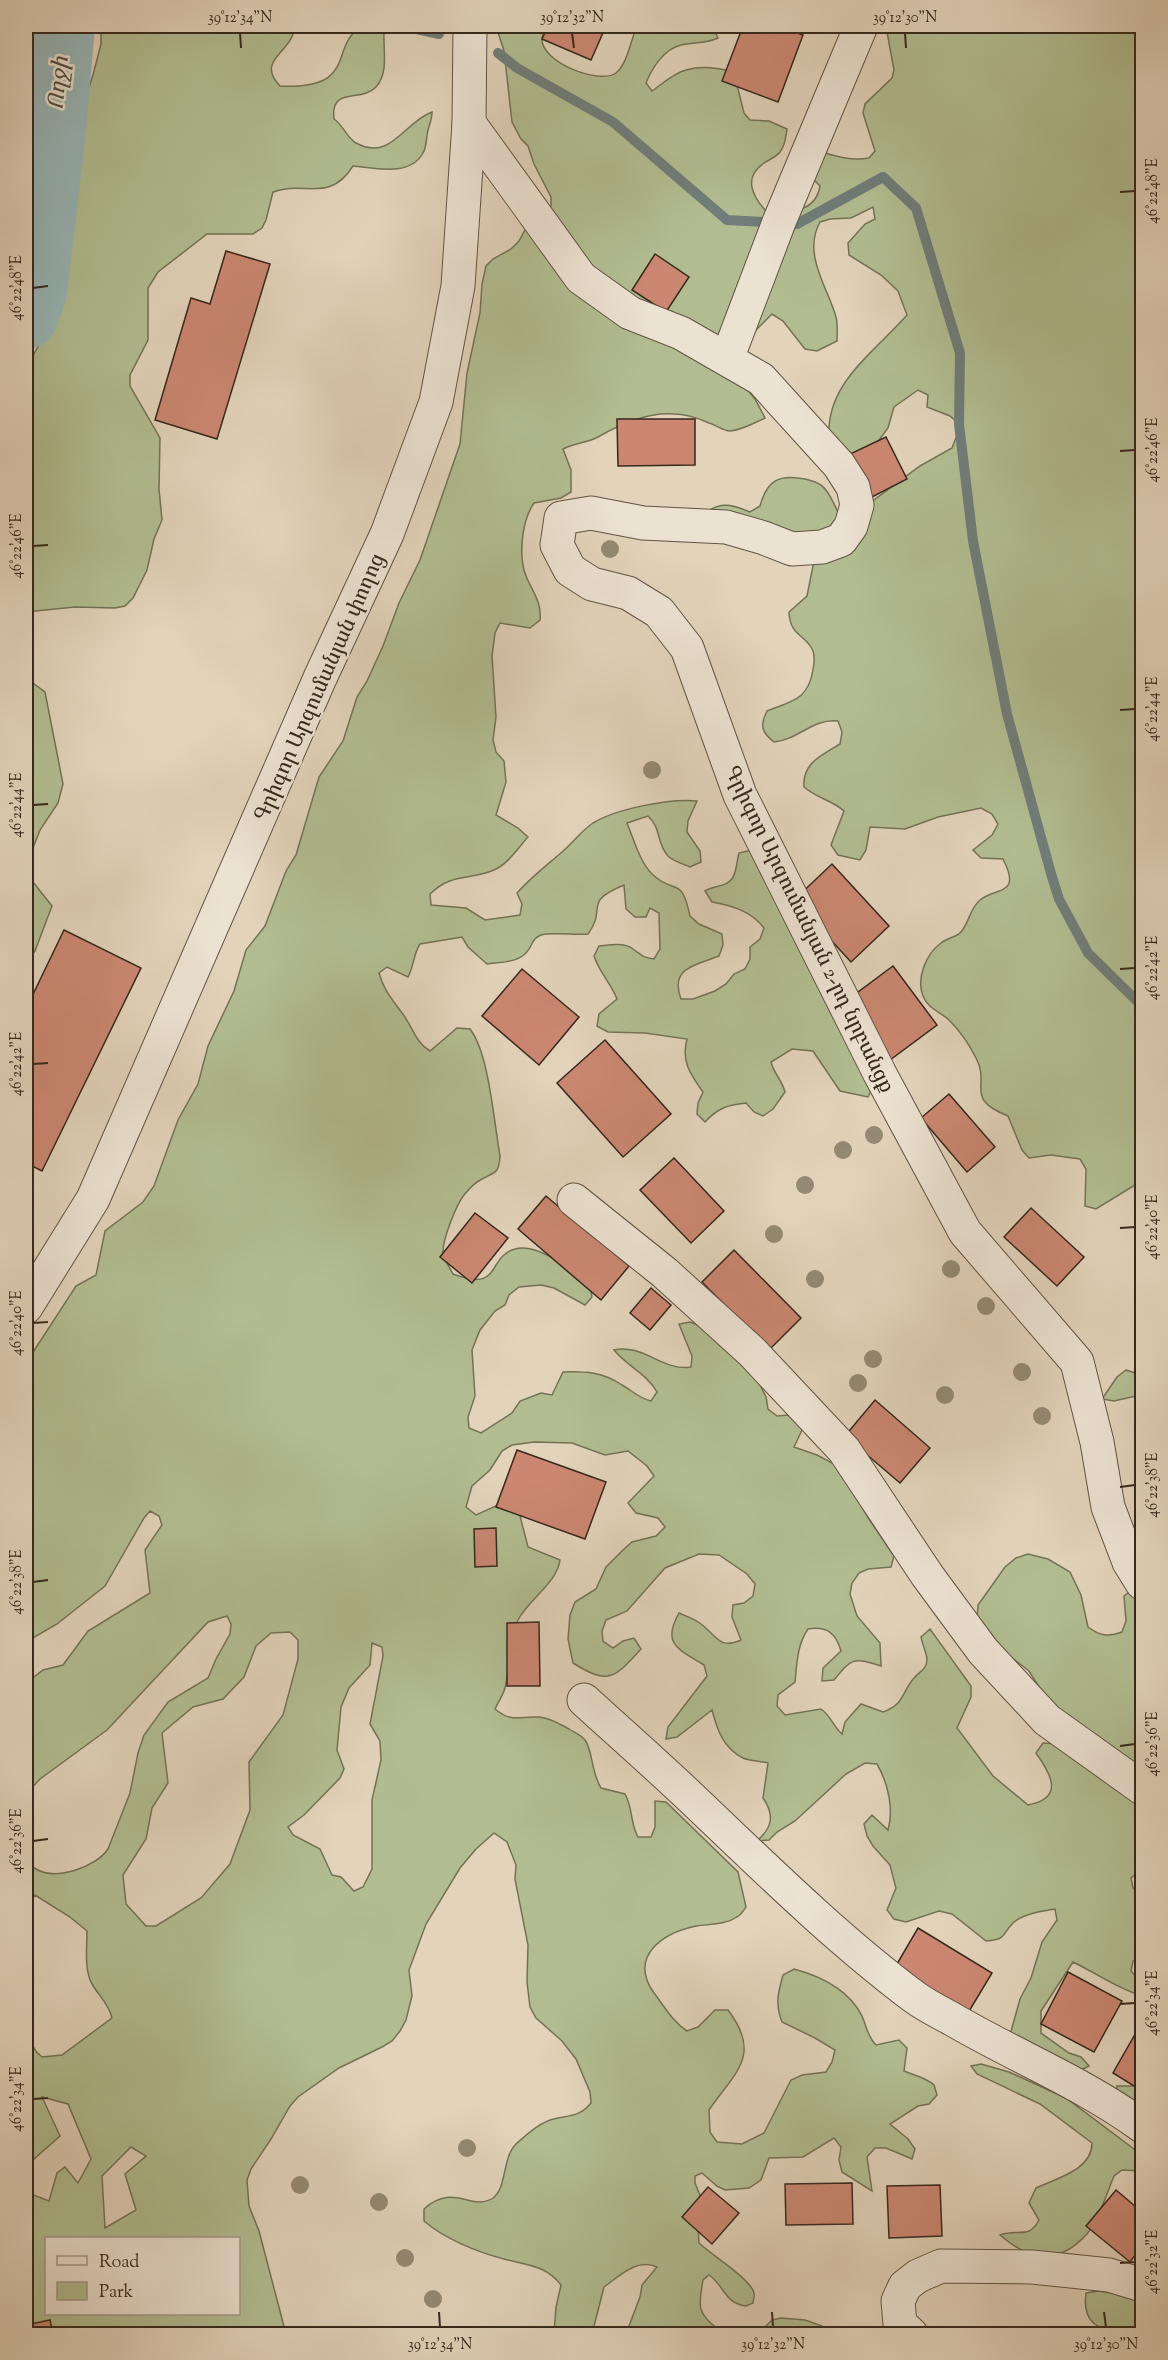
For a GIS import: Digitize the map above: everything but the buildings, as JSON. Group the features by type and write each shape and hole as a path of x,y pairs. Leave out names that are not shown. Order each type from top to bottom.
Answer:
{"street":[{"name":"Գրիգոր Արզումանյան փողոց","path":"26,1307 93,1199 320,678 392,523 436,402 458,286 469,123 470,26"},
{"path":"727,359 779,222 861,26"},
{"name":"Գրիգոր Արզումանյան 2-րդ նրբանցք","path":"469,123 581,278 630,313 681,333 761,379 839,465 853,488 857,505 851,526 841,540 822,547 792,549 726,527 643,523 591,513 561,518 557,546 570,570 592,584 628,593 659,612 687,648 740,795 880,1074 965,1232 1077,1362 1097,1442 1108,1507 1129,1562 1143,1583"},
{"path":"574,1200 665,1273 752,1352 844,1450 927,1575 983,1651 1047,1720 1143,1788"},
{"path":"584,1701 685,1792 776,1881 854,1949 915,1997 988,2041 1061,2076 1117,2108 1143,2126"},
{"path":"911,2334 900,2324 898,2301 905,2286 918,2276 941,2266 1032,2267 1109,2275 1143,2285"}],"green space":[{"path":"101,26 294,26 289,43 273,62 271,69 273,77 280,86 306,85 323,80 333,73 347,42 354,33 365,26 384,32 383,75 370,92 337,102 334,119 356,143 368,148 379,148 397,138 422,117 432,112 432,117 424,151 417,161 410,165 391,169 353,166 344,178 325,188 295,188 273,192 262,228 253,234 207,234 158,272 148,288 148,340 130,375 130,386 160,438 159,489 162,520 154,539 147,570 133,598 125,606 75,607 26,612 26,382 30,361 51,323 54,312 55,292 48,223 49,192 55,171 73,134 93,75 101,44"},
{"path":"496,26 546,26 542,39 544,48 551,56 560,63 585,74 608,76 616,73 623,64 637,26 712,26 718,38 675,47 655,65 646,83 652,91 677,74 698,68 717,68 734,73 744,113 750,120 769,121 787,129 782,150 757,168 752,180 754,193 766,211 784,211 800,209 813,202 820,186 807,173 822,152 857,159 869,158 875,151 863,113 865,104 892,78 894,70 887,32 889,26 1142,26 1142,1184 1135,1185 1096,1209 1085,1206 1086,1169 1080,1159 1051,1155 1029,1158 1022,1150 1008,1116 994,1109 982,1097 980,1068 967,1043 953,1024 931,1007 923,996 922,974 931,953 941,943 961,932 980,900 1008,885 1010,879 1003,859 981,858 973,850 992,835 998,824 992,814 981,808 938,817 905,829 870,827 866,850 860,860 838,855 831,845 844,811 804,787 804,779 814,761 840,744 842,732 838,721 821,723 774,742 766,735 763,728 763,720 767,711 798,698 811,680 814,663 813,651 795,631 789,612 807,596 814,561 706,512 717,506 728,505 750,512 760,506 770,485 781,478 788,477 819,484 828,493 841,519 871,502 920,466 952,448 957,435 959,424 950,416 927,407 928,395 918,390 894,407 888,428 874,447 855,460 829,439 830,419 843,385 854,370 907,315 898,291 881,275 849,255 848,243 865,224 875,219 873,207 851,218 820,222 815,234 815,258 836,317 837,341 817,351 805,349 783,321 772,314 756,330 739,359 740,381 755,399 765,418 730,431 686,416 653,415 634,420 594,439 563,449 571,470 571,492 561,498 534,503 522,538 522,559 526,576 538,602 540,620 530,628 500,623 495,633 492,656 496,717 493,740 496,752 504,761 506,782 496,815 528,837 508,860 494,870 446,883 430,894 431,905 466,908 485,920 520,915 522,904 517,893 593,823 615,813 643,806 673,801 697,801 688,821 687,832 700,851 701,862 690,867 668,856 648,816 627,823 644,863 652,874 680,890 684,895 690,916 699,924 722,934 723,945 719,956 694,965 682,974 678,988 681,999 693,999 715,991 726,984 734,974 745,969 750,959 750,947 760,939 764,928 759,922 741,910 712,902 705,891 730,881 739,853 751,850 873,1086 868,1097 840,1091 813,1051 792,1049 771,1062 785,1092 773,1109 763,1116 754,1112 746,1103 733,1105 714,1113 705,1122 697,1114 698,1103 703,1092 686,1061 687,1039 645,1033 608,1032 597,1026 599,1014 617,999 594,956 599,946 625,945 645,957 654,959 660,949 659,913 650,908 646,917 635,917 626,909 624,885 603,896 599,901 594,925 588,934 541,935 521,957 487,964 468,947 462,937 420,944 408,977 387,967 379,973 383,985 406,1018 417,1039 430,1051 457,1028 470,1029 482,1054 493,1108 500,1156 499,1166 496,1172 477,1182 466,1193 454,1215 443,1247 443,1253 453,1274 469,1279 487,1277 506,1253 524,1248 554,1259 590,1284 592,1297 585,1305 554,1288 541,1285 519,1287 509,1295 505,1305 495,1311 480,1330 472,1350 475,1396 468,1417 469,1428 481,1433 512,1413 520,1401 541,1393 552,1395 563,1372 586,1372 601,1375 651,1401 657,1392 653,1386 614,1350 634,1350 672,1365 691,1367 692,1356 679,1324 690,1322 713,1331 756,1377 766,1397 768,1409 777,1416 802,1414 804,1426 794,1447 838,1466 894,1556 891,1567 868,1569 859,1573 852,1583 850,1594 857,1616 880,1643 881,1666 864,1661 854,1661 845,1667 834,1680 822,1681 823,1668 841,1651 830,1632 815,1628 808,1629 800,1648 795,1682 778,1695 777,1706 785,1715 821,1709 842,1734 845,1722 861,1704 883,1712 890,1709 899,1702 910,1683 926,1666 927,1657 921,1637 930,1629 971,1686 971,1697 957,1728 993,1776 1028,1805 1040,1802 1051,1791 1052,1784 1036,1753 1043,1743 1056,1744 1065,1719 1029,1671 988,1639 977,1620 978,1605 1005,1567 1016,1558 1028,1554 1048,1559 1070,1572 1081,1595 1088,1627 1100,1634 1112,1635 1122,1632 1126,1621 1124,1596 1134,1588 1142,1600 1142,1870 1131,1878 1133,1888 1142,1895 1142,1961 1133,1961 1131,1971 1137,1978 1142,1979 1142,1996 1073,1962 1041,2011 1041,2033 1069,2053 1081,2057 1089,2066 1079,2071 1010,2035 1020,1999 1031,1978 1042,1942 1057,1920 1055,1909 1022,1917 1013,1923 1001,1938 986,1941 952,1914 939,1911 906,1922 894,1919 887,1910 896,1888 890,1865 873,1846 864,1824 872,1815 888,1830 890,1822 889,1796 877,1764 865,1763 846,1774 795,1821 769,1840 757,1841 766,1831 770,1821 769,1810 763,1798 768,1763 743,1758 730,1749 719,1731 712,1710 677,1737 666,1739 668,1727 707,1676 704,1665 680,1650 672,1639 674,1624 679,1613 699,1622 719,1640 734,1643 741,1640 732,1617 733,1605 744,1603 753,1596 755,1584 747,1574 719,1555 699,1554 665,1568 627,1611 606,1620 602,1631 603,1641 613,1648 623,1641 634,1638 641,1649 624,1667 610,1676 585,1670 573,1663 568,1639 570,1615 575,1602 596,1589 606,1567 623,1550 632,1542 656,1536 665,1527 658,1518 636,1513 628,1503 654,1476 647,1466 628,1451 605,1455 572,1443 534,1442 512,1445 502,1451 490,1470 472,1486 466,1507 476,1515 498,1505 519,1512 528,1547 560,1560 554,1576 518,1620 512,1637 505,1688 495,1709 506,1716 516,1718 547,1719 580,1735 588,1745 595,1775 601,1788 625,1794 638,1837 651,1837 655,1827 655,1801 666,1802 738,1872 746,1907 741,1914 728,1922 696,1926 672,1934 653,1948 647,1957 645,1968 647,1980 654,1993 673,2018 687,2031 698,2027 715,2010 728,2010 738,2026 744,2052 735,2074 709,2110 710,2132 717,2142 742,2144 764,2133 791,2080 802,2075 826,2072 832,2062 835,2050 782,2022 778,2004 780,1987 783,1975 794,1969 824,1980 842,1992 862,2016 873,2042 876,2045 899,2040 907,2048 904,2071 934,2085 937,2095 929,2104 918,2106 890,2124 908,2139 915,2149 912,2159 886,2148 875,2148 867,2157 872,2191 842,2172 839,2160 841,2147 834,2138 803,2157 769,2158 761,2180 749,2188 725,2190 702,2173 695,2176 695,2183 704,2205 698,2227 699,2243 746,2281 754,2293 753,2303 746,2306 733,2302 709,2275 703,2280 700,2302 705,2318 717,2328 713,2334 626,2334 640,2297 642,2285 657,2267 636,2266 604,2287 592,2334 554,2334 556,2307 561,2285 555,2278 535,2267 472,2249 442,2234 424,2221 424,2209 434,2201 453,2197 477,2202 493,2198 501,2187 508,2157 516,2144 550,2120 577,2114 591,2103 590,2092 576,2059 562,2041 536,2018 530,2007 527,1982 528,1945 515,1879 516,1865 507,1842 494,1833 460,1868 426,1924 409,1970 412,1996 406,2020 400,2031 392,2041 339,2068 298,2097 251,2169 247,2180 249,2206 259,2231 286,2334 26,2334 26,2172 31,2194 49,2201 57,2173 65,2167 78,2183 91,2159 68,2104 42,2097 60,2136 26,2166 26,2020 30,2041 42,2057 62,2055 112,2018 109,2008 89,1978 86,1958 87,1931 70,1917 35,1895 27,1906 26,1916 26,1860 44,1872 64,1873 85,1866 102,1856 108,1849 130,1793 144,1735 168,1702 208,1678 230,1634 231,1624 227,1616 208,1622 107,1730 40,1779 26,1794 26,1683 43,1670 63,1665 88,1631 150,1593 145,1550 162,1525 159,1516 150,1511 105,1586 57,1624 26,1642 26,1363 76,1286 96,1275 105,1231 143,1202 154,1186 178,1120 198,1084 208,1046 234,991 246,950 265,926 286,871 296,855 319,777 343,741 357,697 367,681 399,603 420,560 460,444 467,373 480,313 486,266 519,241 533,215 551,206 551,197 534,164 528,146 521,139 512,122 504,51","holes":["290,1632 298,1640 298,1659 283,1715 249,1762 250,1810 230,1864 201,1898 156,1926 146,1926 126,1904 123,1875 146,1839 152,1808 168,1783 162,1733 193,1707 223,1699 244,1677 256,1646 271,1633","372,1643 382,1647 383,1656 370,1724 380,1741 381,1760 372,1800 372,1869 363,1887 354,1891 341,1877 332,1875 320,1849 293,1835 288,1827 304,1815 340,1778 344,1769 337,1750 341,1707 349,1688 370,1665","131,2147 146,2156 125,2174 136,2210 105,2228 102,2176"]},
{"path":"26,678 45,692 63,784 58,803 40,830 29,858 33,882 52,906 35,951 26,964"},
{"path":"1126,1370 1142,1375 1142,1403 1136,1396 1114,1401 1102,1399 1117,1377"},
{"path":"26,1940 28,1977 26,2009"},
{"path":"981,2064 1009,2072 1066,2098 1142,2155 1142,2171 1122,2170 1114,2176 1091,2229 1065,2252 1054,2255 1033,2255 1011,2244 1000,2235 1027,2232 1035,2226 1039,2220 1029,2203 1036,2188 1080,2166 1086,2160 1092,2143 1040,2104 977,2074 971,2066"},
{"path":"1117,2086 1142,2086 1142,2116 1116,2097"},
{"path":"1099,2291 1142,2297 1142,2327 1113,2330 1099,2327 1094,2323 1087,2313 1086,2293"},
{"path":"781,2318 805,2320 822,2326 821,2334 758,2334 772,2320"}],"waterway":[{"name":"Ողջի","path":"26,317 35,292 53,139 63,26"},
{"path":"403,26 439,34"},
{"path":"498,53 517,68 613,122 727,220 797,224 883,177 916,208 960,353 959,424 973,541 1007,714 1052,877 1059,899 1088,953 1142,1006"}]}
